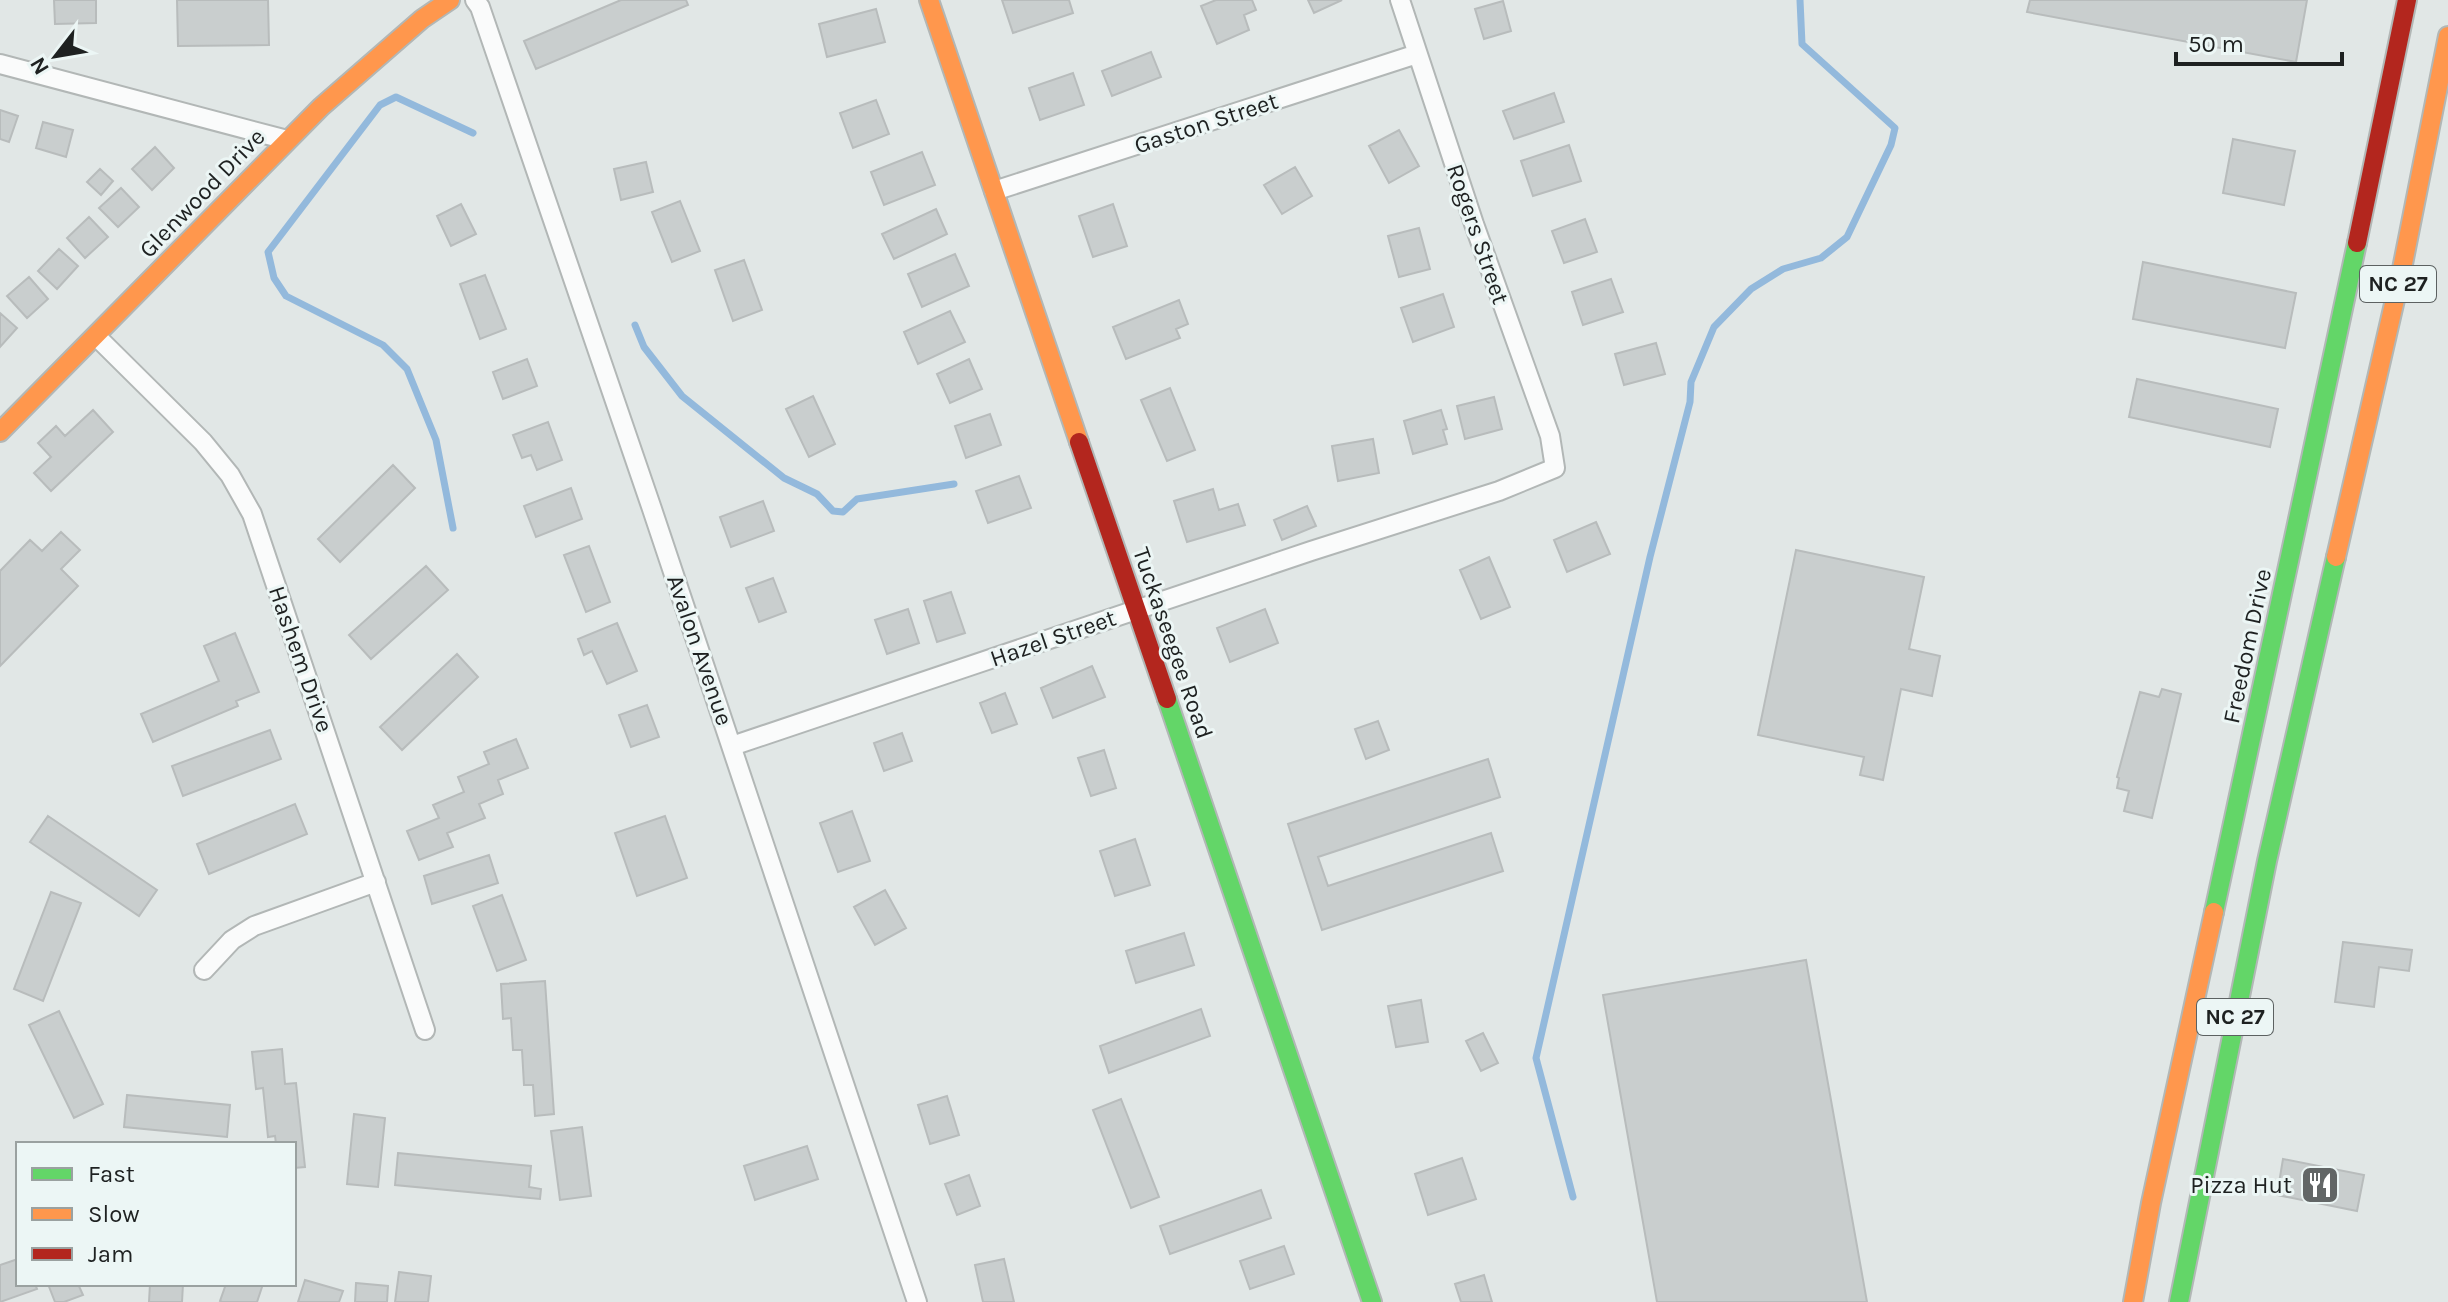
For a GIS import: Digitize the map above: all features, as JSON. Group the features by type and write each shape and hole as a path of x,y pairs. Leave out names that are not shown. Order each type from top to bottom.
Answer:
{"main road":[{"name":"Glenwood Drive","path":"0,432 287,140 356,75 422,19 450,0"},
{"name":"Tuckaseegee Road","path":"929,0 1372,1302"},
{"name":"Freedom Drive","path":"2179,1302 2267,861 2407,0"},
{"name":"Freedom Drive","path":"2142,1299 2156,1239 2151,1203 2321,525 2402,269 2448,36"}],"street":[{"name":"Avalon Avenue","path":"475,0 480,7 732,746 917,1302"},
{"name":"Rogers Street","path":"1400,0 1474,224 1550,436 1555,468"},
{"name":"Gaston Street","path":"994,191 1417,54"},
{"path":"0,64 287,140"},
{"name":"Hashem Drive","path":"96,336 203,442 230,475 252,514 425,1030"},
{"name":"Hazel Street","path":"732,746 1499,491 1555,468"},
{"path":"204,970 232,940 254,926 376,882"}],"building":[{"path":"54,0 96,0 96,23 55,24"},
{"path":"177,0 268,0 269,45 178,46"},
{"path":"621,0 686,0 688,5 536,69 524,41"},
{"path":"1002,0 1069,0 1073,13 1013,33"},
{"path":"1216,0 1252,0 1256,10 1244,15 1249,30 1217,44 1201,6"},
{"path":"1308,0 1342,0 1314,13"},
{"path":"2030,0 2307,0 2296,62 2027,12"},
{"path":"1503,1 1511,31 1484,39 1475,9"},
{"path":"876,9 885,42 827,57 819,24"},
{"path":"1151,52 1161,77 1112,96 1102,71"},
{"path":"1073,73 1084,105 1040,120 1029,88"},
{"path":"1554,93 1564,122 1514,139 1503,111"},
{"path":"876,100 889,134 853,148 840,113"},
{"path":"0,110 18,116 9,142 0,139"},
{"path":"43,122 73,130 66,157 36,148"},
{"path":"1399,130 1419,166 1389,183 1369,146"},
{"path":"2233,139 2295,151 2284,205 2223,193"},
{"path":"1569,145 1581,181 1533,196 1521,161"},
{"path":"155,147 174,168 152,190 132,169"},
{"path":"922,152 935,185 884,205 871,172"},
{"path":"646,162 653,192 621,200 614,169"},
{"path":"1295,167 1312,196 1282,214 1264,185"},
{"path":"100,169 113,181 101,195 87,182"},
{"path":"121,188 139,207 118,227 99,208"},
{"path":"680,201 700,251 672,262 652,212"},
{"path":"461,204 476,234 451,246 437,216"},
{"path":"1113,204 1127,246 1093,257 1079,216"},
{"path":"936,209 947,234 894,259 882,234"},
{"path":"89,217 108,237 85,258 67,238"},
{"path":"1585,219 1597,252 1564,263 1552,231"},
{"path":"1419,228 1430,269 1399,277 1388,236"},
{"path":"59,249 78,266 57,289 38,271"},
{"path":"955,254 969,286 922,307 908,274"},
{"path":"744,260 762,310 733,321 715,270"},
{"path":"2143,262 2296,293 2285,348 2133,319"},
{"path":"485,275 506,329 480,339 460,284"},
{"path":"29,277 48,299 27,318 7,296"},
{"path":"1611,279 1623,312 1583,325 1572,292"},
{"path":"1443,294 1454,327 1413,342 1401,308"},
{"path":"1179,300 1188,324 1176,329 1180,338 1126,359 1113,327"},
{"path":"950,311 965,342 918,364 904,332"},
{"path":"0,313 17,328 0,347"},
{"path":"1656,343 1665,374 1624,385 1615,354"},
{"path":"527,359 537,386 503,399 493,372"},
{"path":"969,359 982,389 950,403 937,374"},
{"path":"2137,379 2278,409 2270,447 2129,417"},
{"path":"1170,388 1195,450 1167,461 1141,400"},
{"path":"813,396 835,444 809,457 786,409"},
{"path":"1494,397 1502,429 1465,439 1457,406"},
{"path":"93,410 113,432 51,491 34,473 51,457 38,443 56,426 65,436"},
{"path":"1441,410 1447,429 1443,430 1447,444 1413,454 1404,421"},
{"path":"990,414 1001,445 966,458 955,426"},
{"path":"548,422 562,460 537,470 531,455 522,458 513,435"},
{"path":"1373,439 1379,473 1338,481 1332,446"},
{"path":"393,465 415,488 340,562 318,539"},
{"path":"1019,476 1031,508 988,523 976,491"},
{"path":"571,488 582,519 536,537 524,506"},
{"path":"1213,489 1219,510 1238,504 1245,525 1187,542 1174,501"},
{"path":"763,501 774,531 731,547 720,517"},
{"path":"1307,506 1316,526 1282,540 1274,520"},
{"path":"1596,522 1610,554 1567,572 1554,540"},
{"path":"61,532 80,550 61,569 78,586 0,666 0,571 30,540 42,551"},
{"path":"589,546 610,602 586,612 564,555"},
{"path":"1796,550 1924,577 1909,649 1940,656 1932,696 1901,689 1883,780 1860,775 1864,757 1758,735"},
{"path":"1489,557 1510,607 1481,619 1460,570"},
{"path":"426,566 448,590 371,659 349,635"},
{"path":"773,578 786,612 759,622 746,588"},
{"path":"951,592 965,633 937,642 924,601"},
{"path":"908,609 919,643 887,654 875,620"},
{"path":"1265,609 1278,643 1230,662 1217,628"},
{"path":"617,623 637,671 607,684 592,651 584,655 578,639"},
{"path":"235,633 259,692 236,701 238,706 153,742 141,714 219,681 204,646"},
{"path":"457,654 478,677 402,750 380,727"},
{"path":"1092,666 1105,697 1053,718 1041,688"},
{"path":"2162,689 2181,694 2152,818 2124,811 2129,791 2117,788 2117,777 2140,692 2159,697"},
{"path":"1005,693 1017,724 992,733 980,703"},
{"path":"647,705 659,737 631,747 619,715"},
{"path":"1378,721 1389,750 1366,759 1355,729"},
{"path":"270,730 281,759 183,796 172,766"},
{"path":"902,733 912,761 884,771 874,743"},
{"path":"516,739 528,768 498,780 503,794 479,804 485,818 447,833 453,847 419,860 407,831 439,818 433,805 464,792 458,777 489,764 484,752"},
{"path":"1104,750 1116,788 1091,796 1078,758"},
{"path":"1488,759 1500,797 1318,857 1328,886 1491,833 1503,871 1322,930 1288,824"},
{"path":"295,804 307,834 209,874 197,844"},
{"path":"852,811 870,861 838,872 820,823"},
{"path":"48,816 157,890 139,916 30,842"},
{"path":"665,816 687,878 637,896 615,833"},
{"path":"1135,839 1150,885 1115,896 1100,851"},
{"path":"489,855 498,883 432,904 424,876"},
{"path":"885,890 906,928 875,945 854,907"},
{"path":"51,892 81,903 43,1001 14,989"},
{"path":"502,895 526,960 497,971 473,906"},
{"path":"1184,933 1194,965 1136,983 1126,951"},
{"path":"2343,942 2412,950 2409,971 2379,967 2374,1007 2335,1002"},
{"path":"1806,960 1867,1302 1657,1302 1603,995"},
{"path":"545,981 554,1114 535,1116 533,1085 524,1085 522,1050 513,1050 511,1018 503,1019 501,984"},
{"path":"1421,1000 1428,1042 1396,1047 1388,1006"},
{"path":"1201,1009 1210,1036 1109,1073 1100,1046"},
{"path":"59,1011 103,1104 74,1118 29,1025"},
{"path":"1483,1033 1498,1063 1481,1071 1466,1041"},
{"path":"282,1049 285,1084 296,1083 305,1167 296,1168 296,1142 276,1142 275,1136 268,1137 263,1088 256,1089 252,1052"},
{"path":"127,1095 230,1105 227,1137 124,1127"},
{"path":"947,1096 959,1135 930,1144 918,1105"},
{"path":"1121,1099 1159,1197 1131,1208 1093,1110"},
{"path":"354,1114 385,1118 378,1187 347,1184"},
{"path":"582,1127 591,1196 560,1200 551,1131"},
{"path":"807,1146 818,1179 755,1200 744,1166"},
{"path":"398,1153 531,1166 529,1187 541,1189 540,1199 395,1185"},
{"path":"1462,1158 1476,1199 1428,1215 1415,1174"},
{"name":"Pizza Hut","path":"2283,1159 2364,1175 2357,1211 2277,1195"},
{"path":"969,1175 980,1206 957,1215 945,1184"},
{"path":"1261,1190 1271,1218 1170,1254 1160,1226"},
{"path":"1284,1246 1294,1274 1250,1289 1240,1261"},
{"path":"1004,1259 1014,1302 983,1302 975,1265"},
{"path":"16,1260 16,1286 36,1286 37,1289 0,1302 0,1265"},
{"path":"399,1272 431,1276 428,1302 395,1302"},
{"path":"1484,1275 1492,1302 1461,1302 1455,1284"},
{"path":"305,1280 343,1291 339,1302 298,1302"},
{"path":"356,1283 388,1286 387,1302 355,1302"},
{"path":"49,1286 79,1286 83,1295 64,1302 55,1302"},
{"path":"150,1286 183,1286 182,1302 149,1302"},
{"path":"225,1286 262,1286 257,1302 220,1301"}],"waterway":[{"path":"1573,1197 1536,1058 1650,557 1690,402 1691,382 1714,327 1751,289 1783,269 1821,258 1847,237 1891,145 1895,128 1802,44 1800,0"},
{"path":"453,528 436,440 407,369 383,345 286,296 274,278 268,252 380,105 396,97 473,133"},
{"path":"635,325 644,347 682,396 784,478 817,494 833,511 843,512 857,499 954,484"}],"traffic: fast":[{"path":"2214,912 2357,243"},
{"path":"2179,1302 2267,861 2336,557"},
{"path":"1167,699 1372,1302"}],"traffic: slow":[{"path":"0,432 321,107 422,19 450,0"},
{"path":"929,0 1079,442"},
{"path":"2336,557 2402,269 2448,36"},
{"path":"2133,1302 2151,1203 2214,912"}],"traffic: jam":[{"path":"2357,243 2407,0"},
{"path":"1079,442 1167,699"}],"place":[{"name":"Pizza Hut","path":"2320,1185"}]}
